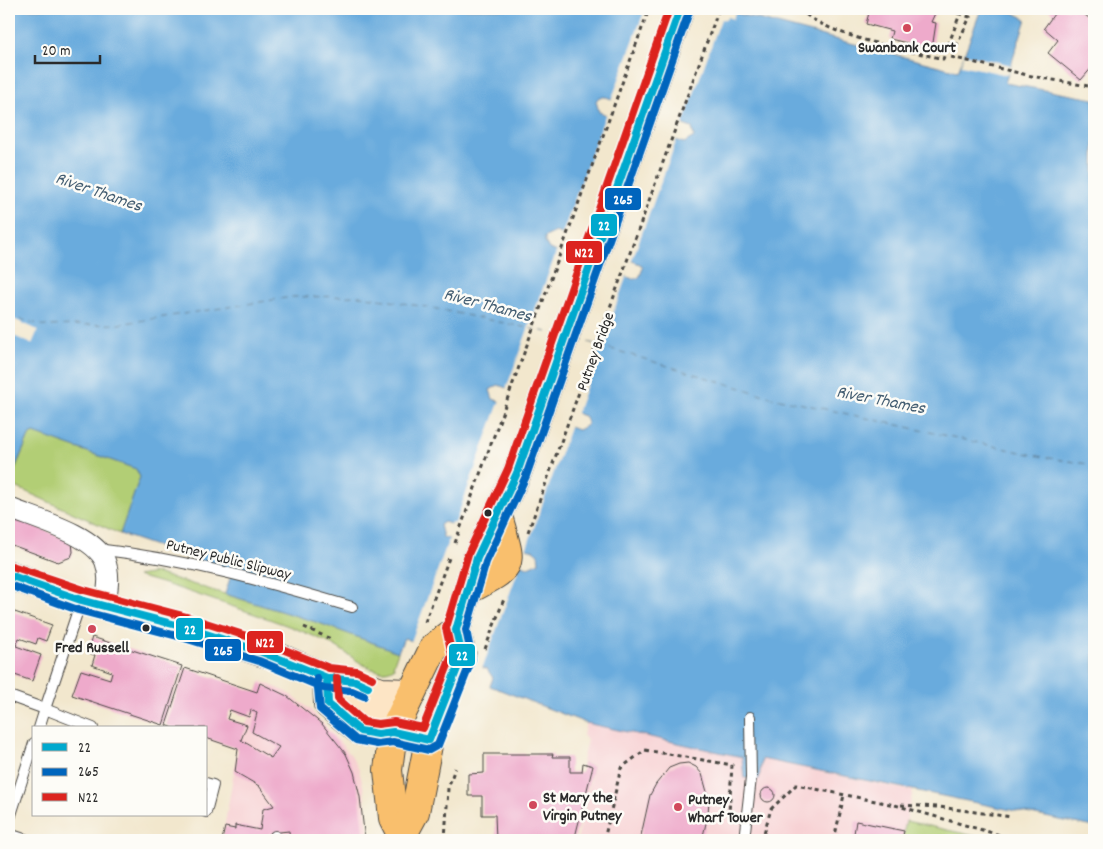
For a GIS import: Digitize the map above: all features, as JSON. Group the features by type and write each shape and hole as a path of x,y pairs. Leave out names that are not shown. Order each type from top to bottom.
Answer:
{"main road":[{"name":"Putney Bridge","path":"456,630 470,589 504,571 509,557 498,516 517,474 680,9"},
{"path":"9,575 93,604 184,628 262,652 327,678 355,681 381,692 415,684"},
{"path":"456,630 462,656 429,740 415,812 402,838 393,818 388,770 393,732 434,647 456,630"},
{"path":"327,678 343,692 382,714 393,732 429,740"}],"street":[{"path":"9,508 74,535 96,549 105,560 109,579 93,604"}],"lane":[{"name":"Putney Public Slipway","path":"96,549 153,555 261,580 352,607"},
{"path":"40,726 45,709 93,604"},
{"path":"9,696 88,726"},
{"path":"744,840 751,778 750,717"},
{"path":"9,821 32,749"},
{"path":"208,784 213,785 208,804"},
{"path":"9,834 27,840"}],"path":[{"path":"454,544 649,9"},
{"name":"Putney Bridge","path":"526,538 719,9"},
{"path":"800,9 832,29 943,59 960,14"},
{"path":"951,57 970,17 952,11 953,9"},
{"path":"944,55 1094,87"},
{"path":"424,626 451,553"},
{"path":"483,656 506,592"},
{"path":"304,627 333,640"},
{"path":"604,840 621,768 645,750 732,765 729,821"},
{"path":"445,840 448,788 455,768"},
{"path":"762,840 771,809 796,785 895,805 1017,840"},
{"path":"834,840 844,794"},
{"path":"895,805 939,806 1012,817"}],"shaded area":[{"path":"261,681 287,692 310,709 351,755 359,770 364,790 369,840 222,840 238,749"},
{"path":"586,723 743,757 744,778 759,779 761,759 913,791 902,840 577,840 594,765 582,762 587,740 583,735"}],"green space":[{"path":"34,433 136,469 140,477 120,534 9,484 29,436"},
{"path":"156,573 319,623 398,652 393,666 395,667 388,671 371,668 319,638 267,618 137,576"},
{"path":"906,821 993,840 902,840"}],"water":[{"name":"River Thames","path":"9,9 700,9 732,18 735,13 958,71 980,12 973,9 1006,9 1026,19 1005,83 1094,99 1094,827 762,759 759,779 744,778 742,757 586,723 490,686 493,678 487,669 404,638 398,652 319,623 225,594 232,572 120,534 140,477 136,469 34,433 29,436 12,475 9,473","holes":["599,97 606,97 692,128 694,137 684,143 599,112 596,101","556,232 640,264 643,268 639,278 633,279 549,249 545,242 545,237","498,385 584,416 587,420 587,425 578,430 493,399 490,390","444,522 533,550 538,554 539,562 528,567 443,537 440,525"]}],"pier":[{"path":"645,9 709,9 731,15 736,10 733,19 727,17 726,20 721,19 682,127 611,101"},
{"path":"964,54 1011,65 1007,75 961,65"},
{"path":"603,111 682,139 677,139 631,263 561,237 606,113"},
{"path":"554,248 632,276 627,275 576,415 501,389 506,389 557,250"},
{"path":"9,317 38,330 32,344 9,334"},
{"path":"498,398 571,425 526,550 450,525 451,522 455,523 500,400"},
{"path":"446,535 525,563 521,563 482,669 407,641 411,642 449,539"}],"building":[{"name":"Swanbank Court","path":"870,9 937,9 931,22 936,23 932,49 890,39 892,31 866,24"},
{"path":"1048,9 1077,9 1089,18 1094,11 1094,65 1081,80 1048,53 1058,40 1044,28 1054,14"},
{"path":"9,514 72,542 73,552 71,557 58,562 9,544"},
{"path":"9,610 52,625 46,641 38,638 36,644 19,638 16,646 41,655 32,681 9,673"},
{"path":"92,637 182,666 163,725 72,695 81,670 110,679 112,672 92,665 95,655 87,653"},
{"path":"185,668 257,692 260,683 287,696 322,724 346,754 354,772 360,797 365,840 290,840 289,831 270,833 270,840 222,840 225,827 235,829 235,825 260,830 263,809 274,806 259,786 235,772 238,749 208,739 208,726 166,725","holes":["230,710 249,717 251,710 257,713 252,732 279,747 271,758 241,740 247,725 227,719"]},
{"name":"St Mary the Virgin Putney","path":"484,754 553,754 552,757 570,757 570,772 582,772 583,763 593,766 575,837 558,840 496,840 495,815 482,815 482,796 468,796 468,774 484,773"},
{"name":"Putney Wharf Tower","path":"688,763 696,767 702,774 709,799 708,815 702,840 640,840 650,795 656,784 669,768"},
{"path":"768,788 773,790 775,795 773,800 768,802 763,800 761,795 763,790"},
{"path":"856,821 904,831 902,840 853,840"}],"ferry route":[{"path":"9,316 45,326 119,324 292,297 361,296 432,308 552,333"},
{"path":"578,339 771,397 1043,457 1094,465"}],"transit line":[{"name":"N22","path":"337,678 338,699 364,722 378,724 394,722 423,728 452,655 446,628 468,554 508,469 669,9"},
{"name":"22","path":"327,678 328,704 360,731 378,734 393,732 429,740 462,656 456,630 477,558 517,473 680,9"},
{"name":"265","path":"317,678 320,709 356,740 377,744 393,742 429,750 438,745 472,659 466,630 486,562 526,476 689,12"},
{"name":"N22","path":"12,566 84,590 187,617 265,642 329,668 357,671 372,678"},
{"name":"22","path":"9,575 81,600 184,627 262,652 327,678 355,681 368,687"},
{"name":"265","path":"9,585 78,610 181,637 259,661 324,688 352,691 364,696"}],"place":[{"name":"Swanbank Court","path":"907,28"},
{"name":"Fred Russell","path":"92,629"},
{"name":"St Mary the Virgin Putney","path":"533,805"},
{"name":"Putney Wharf Tower","path":"678,807"}]}
